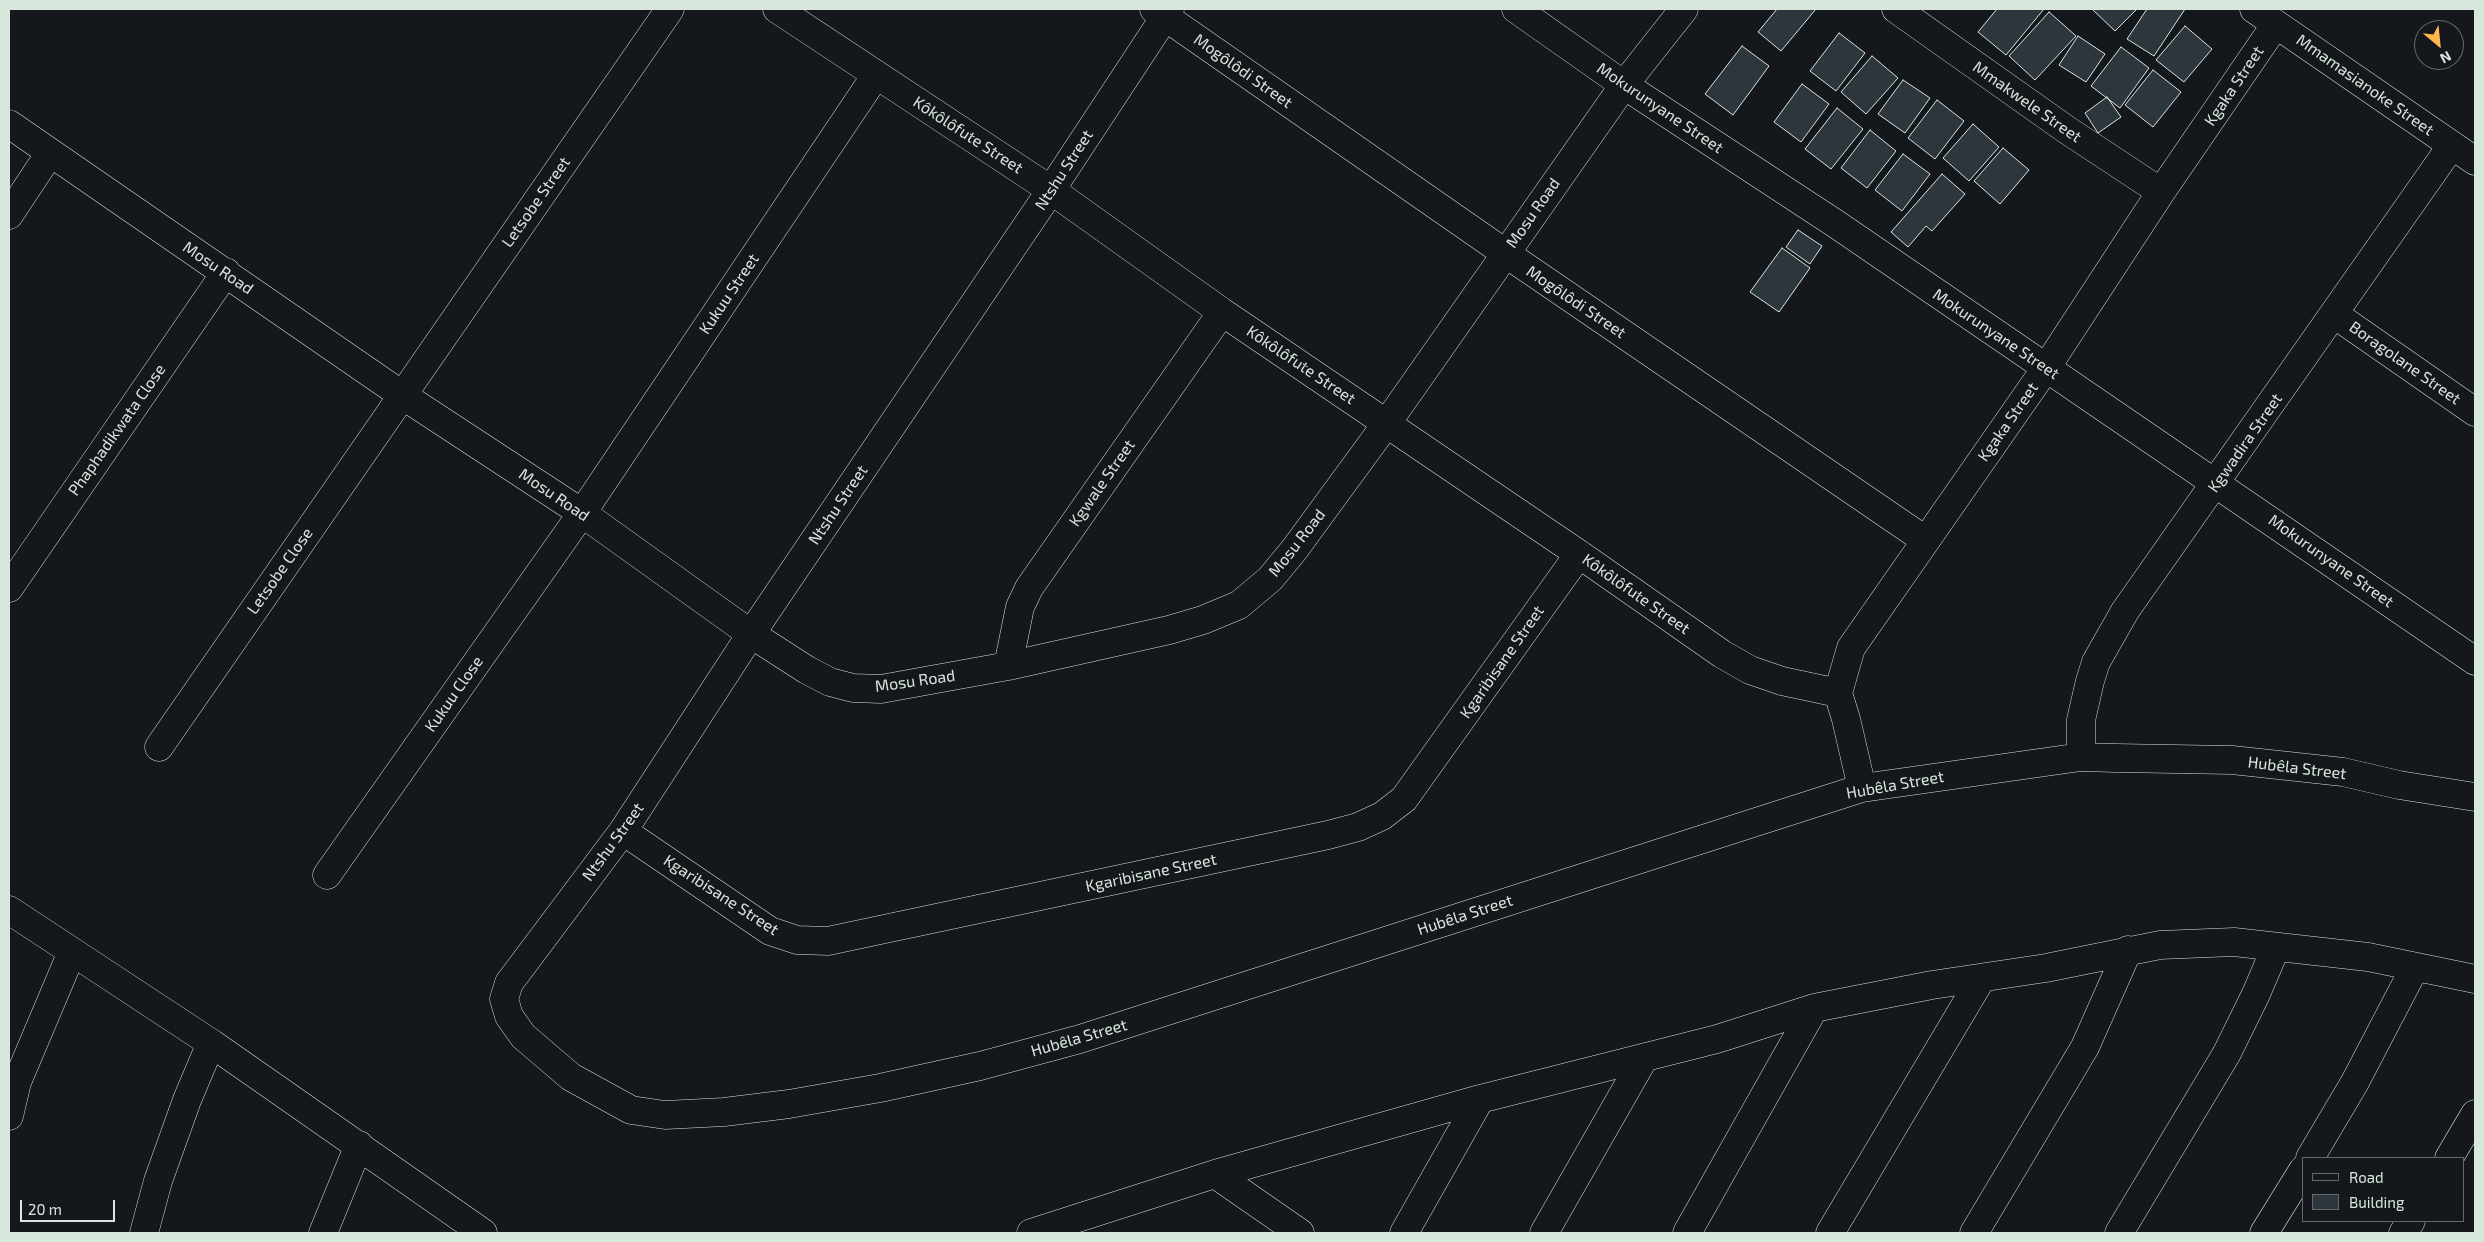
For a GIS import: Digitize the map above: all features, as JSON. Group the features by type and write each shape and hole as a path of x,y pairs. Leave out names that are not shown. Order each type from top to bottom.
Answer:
{"street":[{"name":"Letsobe Street","path":"402,395 670,9"},
{"name":"Kôkôlôfute Street","path":"777,9 1051,190 1222,312 1579,554 1708,644 1750,670 1782,681 1838,693"},
{"name":"Mokurunyane Street","path":"1516,9 1624,85 1836,224 2217,482 2475,661"},
{"name":"Mosu Road","path":"9,124 402,395 582,513 751,634 807,670 830,682 853,688 881,689 1008,666 1170,630 1203,620 1239,605 1270,579 1294,550 1386,423 1624,85 1684,9"},
{"name":"Mmakwele Street","path":"1896,9 2067,130 2161,192"},
{"name":"Mmamasianoke Street","path":"2254,9 2475,161"},
{"name":"Ntshu Street","path":"504,999 509,983 623,831 751,634 1051,190 1163,11"},
{"name":"Mogôlôdi Street","path":"1163,11 1505,253 1925,540"},
{"name":"Kgaka Street","path":"1838,693 1851,648 2046,368 2161,192 2276,24"},
{"name":"Kukuu Street","path":"582,513 876,75"},
{"name":"Kgwadira Street","path":"2081,757 2081,720 2096,662 2125,611 2452,146"},
{"path":"9,215 50,153"},
{"name":"Phaphadikwata Close","path":"9,588 226,272"},
{"name":"Kgwale Street","path":"1008,666 1020,607 1029,588 1222,312"},
{"name":"Boragolane Street","path":"2334,314 2475,412"},
{"name":"Letsobe Close","path":"159,747 402,395"},
{"name":"Kukuu Close","path":"327,875 582,513"},
{"name":"Kgaribisane Street","path":"623,831 770,931 796,940 828,941 1328,835 1358,827 1382,816 1404,799 1579,554"},
{"path":"1838,693 1862,788"},
{"name":"Hubêla Street","path":"504,999 509,1016 523,1036 542,1055 571,1077 631,1110 665,1115 724,1112 789,1104 880,1088 980,1066 1080,1039 1862,788 2081,757 2232,760 2343,772 2399,785 2475,797"},
{"path":"9,910 210,1043 483,1233"},
{"path":"1031,1233 1215,1174 1480,1099 1717,1040 1814,1008 1932,984 1981,979 2046,968 2128,950 2194,942 2234,942 2368,957 2475,979"},
{"path":"2119,1233 2227,1053 2256,994 2276,947"},
{"path":"1974,1233 2085,1047 2128,950"},
{"path":"9,1116 17,1082 72,952"},
{"path":"2311,1157 2356,1082 2415,966"},
{"path":"1830,1233 1981,979"},
{"path":"1687,1233 1814,1008"},
{"path":"144,1233 158,1181 210,1043"},
{"path":"1544,1233 1644,1058"},
{"path":"1404,1233 1480,1099"},
{"path":"2450,1157 2475,1114"},
{"path":"323,1233 359,1145"},
{"path":"2264,1233 2302,1172"},
{"path":"1215,1174 1300,1233"},
{"path":"2403,1233 2409,1222"}],"building":[{"path":"1777,9 1816,9 1781,51 1758,32"},
{"path":"1997,9 2044,9 2006,55 1978,32"},
{"path":"2092,9 2137,9 2115,31"},
{"path":"2147,9 2185,9 2154,56 2127,39"},
{"path":"2049,12 2076,36 2035,80 2009,56"},
{"path":"2185,26 2212,49 2184,82 2156,60"},
{"path":"1839,33 1865,53 1836,91 1810,71"},
{"path":"2078,36 2105,54 2086,82 2059,65"},
{"path":"1742,46 1769,66 1733,115 1705,94"},
{"path":"2121,47 2149,68 2120,108 2091,86"},
{"path":"1872,56 1898,78 1866,114 1841,92"},
{"path":"2153,70 2181,92 2153,127 2125,105"},
{"path":"1903,80 1930,98 1905,133 1878,114"},
{"path":"1802,84 1829,104 1801,142 1774,122"},
{"path":"2107,97 2121,117 2098,133 2085,113"},
{"path":"1937,100 1964,121 1935,159 1908,138"},
{"path":"1837,108 1863,129 1831,169 1805,149"},
{"path":"1973,124 1999,147 1969,181 1943,158"},
{"path":"1870,130 1896,151 1867,188 1841,168"},
{"path":"2003,148 2029,170 2000,204 1974,181"},
{"path":"1903,154 1930,174 1902,211 1875,190"},
{"path":"1942,174 1965,194 1932,231 1926,226 1908,247 1891,232"},
{"path":"1798,230 1822,246 1810,264 1786,247"},
{"path":"1782,248 1810,268 1779,312 1750,292"}]}
